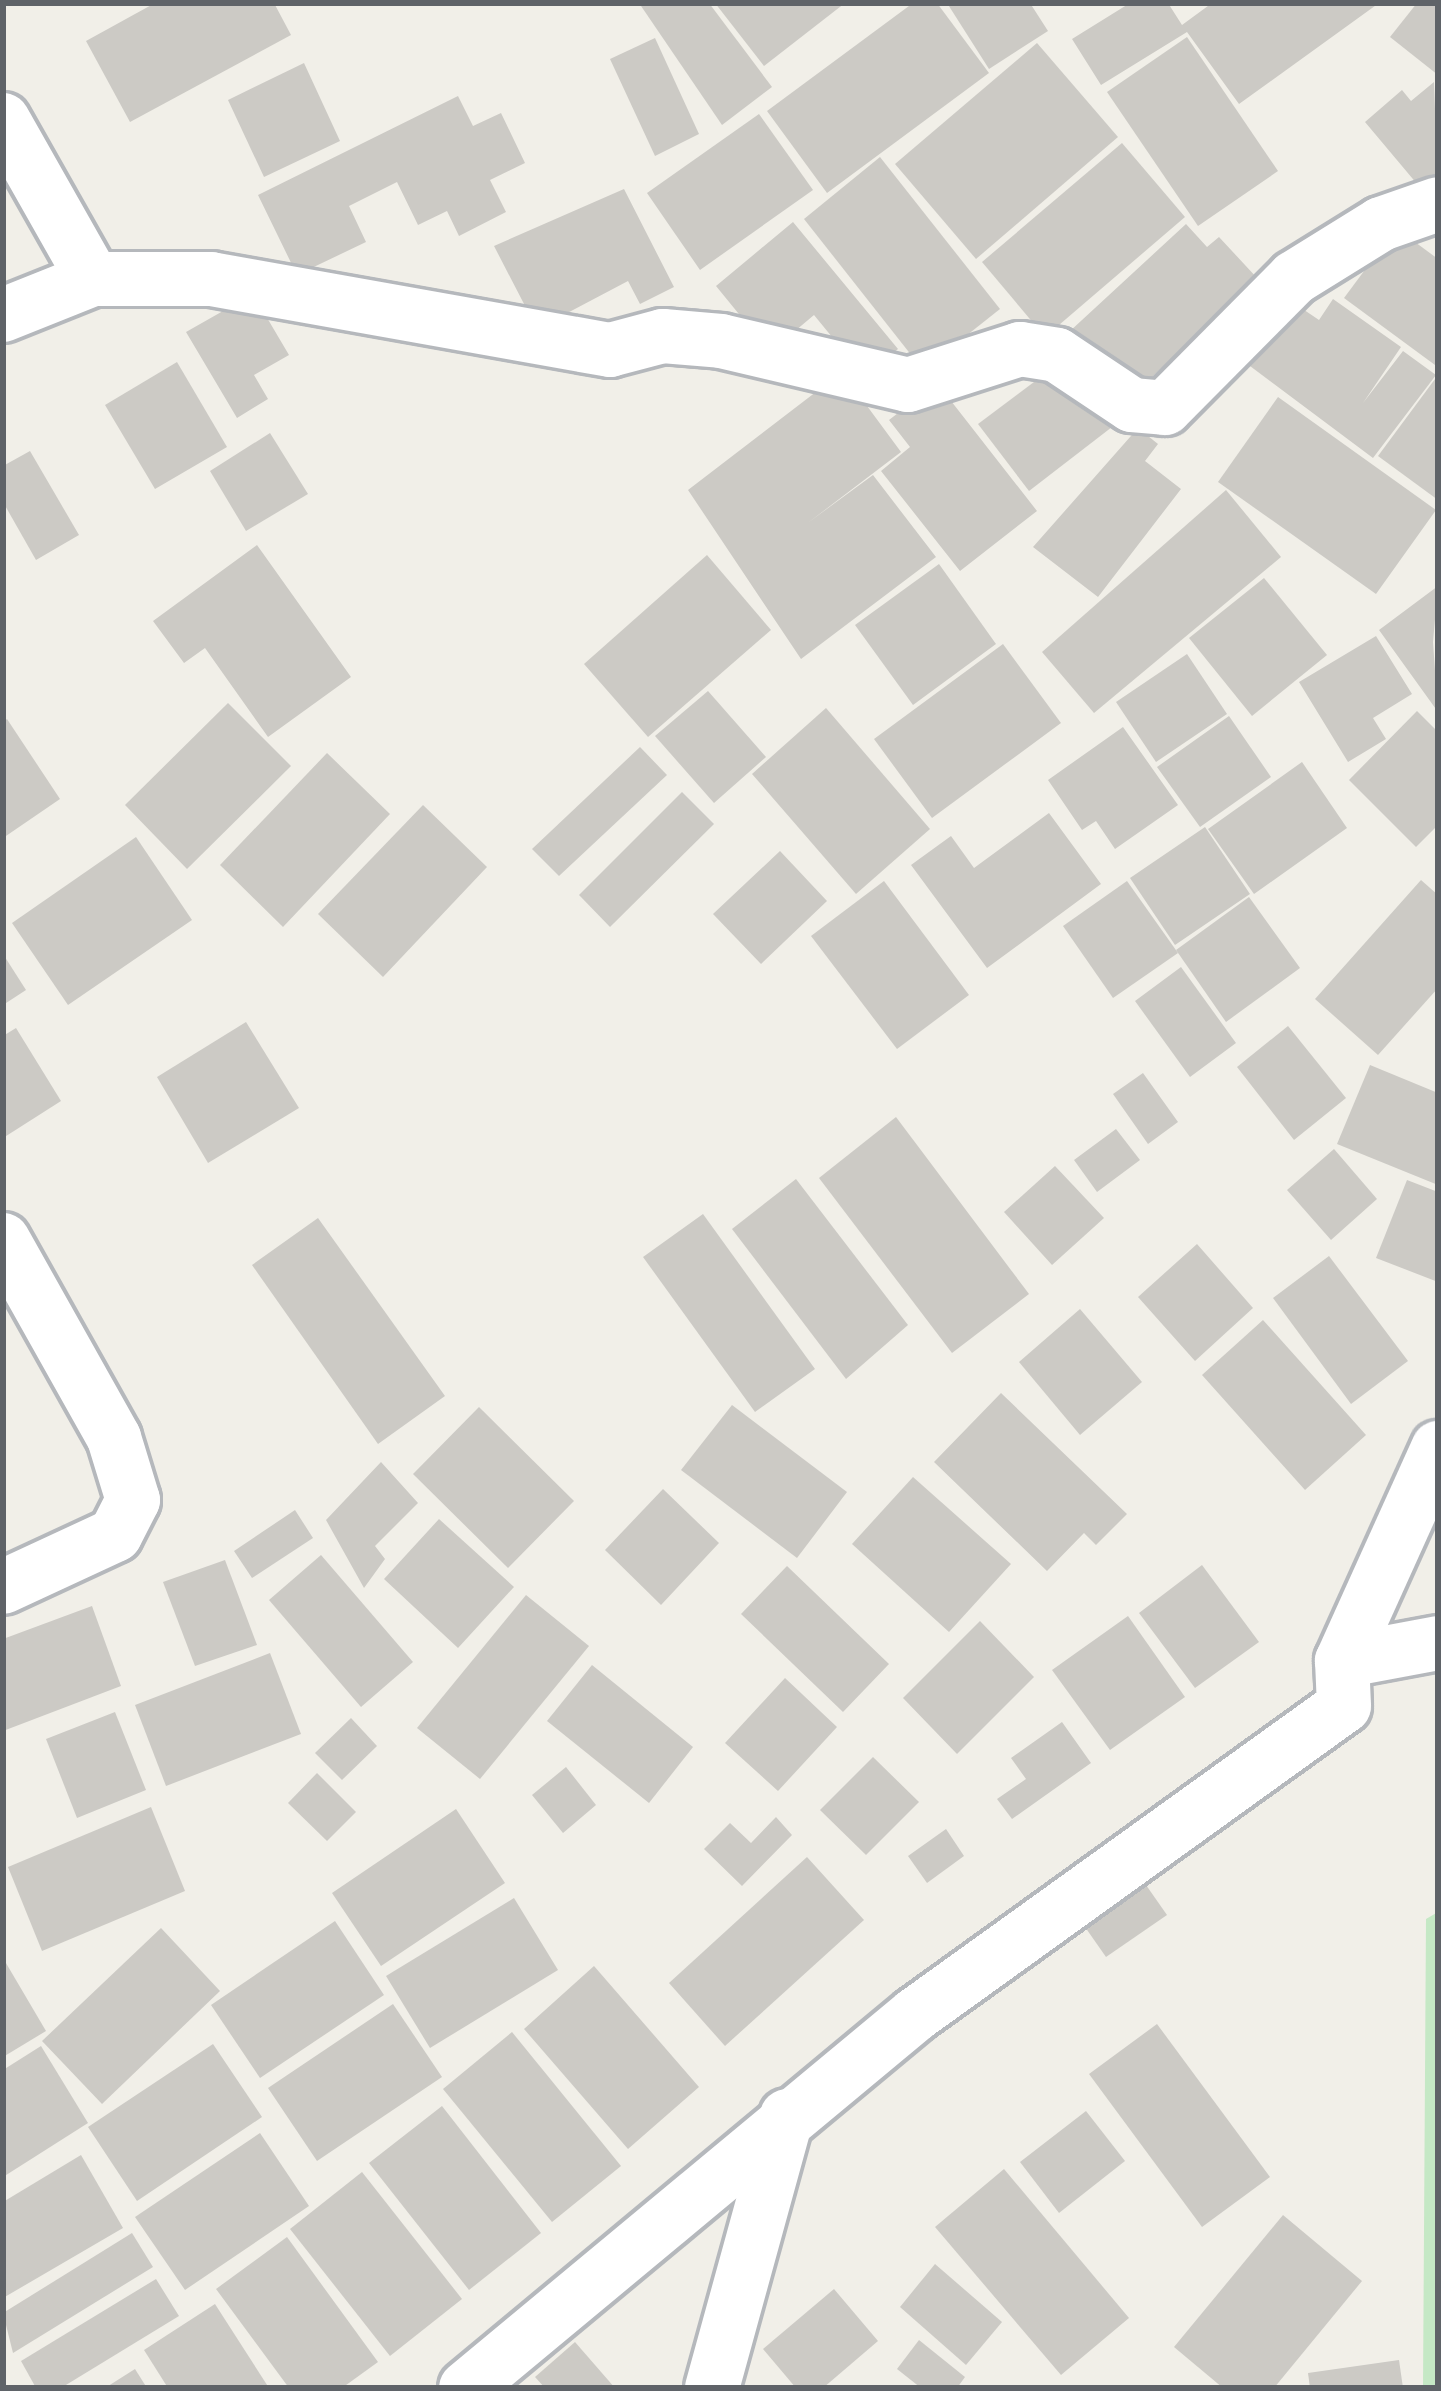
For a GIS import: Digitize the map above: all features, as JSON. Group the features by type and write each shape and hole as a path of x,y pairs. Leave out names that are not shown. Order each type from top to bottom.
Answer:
{"street":[{"path":"3,120 93,279"},
{"path":"3,314 93,279 211,279 610,350 663,336 721,341 908,386 1020,349 1057,356 1132,405 1165,408 1294,278 1382,224 1438,204"},
{"path":"3,1240 114,1438 133,1500 115,1534 3,1586"},
{"path":"466,2388 787,2116 1344,1706 1342,1661 1438,1448"},
{"path":"1342,1661 1438,1643"},
{"path":"712,2388 787,2116"}],"green space":[{"path":"1438,1912 1438,2388 1423,2388 1426,1919"}],"building":[{"path":"155,3 274,3 291,35 130,122 86,41"},
{"path":"639,3 709,3 772,87 722,125"},
{"path":"715,3 845,3 764,66"},
{"path":"913,3 937,3 989,73 827,193 767,111"},
{"path":"947,3 1030,3 1048,31 989,69"},
{"path":"1130,3 1168,3 1182,25 1212,3 1379,3 1239,104 1187,32 1101,85 1072,39"},
{"path":"1417,3 1438,3 1438,75 1390,37"},
{"path":"1187,37 1278,171 1198,226 1107,92"},
{"path":"655,38 699,134 655,156 610,59"},
{"path":"1037,43 1118,137 976,259 895,164"},
{"path":"304,63 340,141 264,177 228,100"},
{"path":"1434,82 1438,189 1428,197 1365,122 1402,90 1411,101"},
{"path":"458,96 473,126 501,113 525,163 490,180 506,212 459,236 447,211 418,225 397,182 349,206 366,242 297,275 258,195"},
{"path":"759,114 813,190 700,270 647,193"},
{"path":"1122,143 1185,217 1045,337 982,262"},
{"path":"880,157 1000,309 923,370 804,219"},
{"path":"624,189 674,287 640,304 628,281 537,329 494,246"},
{"path":"793,222 898,349 864,376 814,315 770,352 716,286"},
{"path":"1186,224 1207,247 1219,237 1258,279 1130,397 1069,332"},
{"path":"1396,228 1438,259 1435,365 1344,298"},
{"path":"253,294 289,355 254,375 268,399 237,418 186,332"},
{"path":"1282,295 1319,320 1333,299 1401,347 1363,403 1403,351 1436,375 1373,458 1238,357"},
{"path":"1062,361 1112,427 1029,491 978,424"},
{"path":"177,362 227,447 155,489 105,405"},
{"path":"842,372 901,452 809,522 873,475 936,557 801,659 688,490"},
{"path":"1438,375 1438,500 1378,456"},
{"path":"937,383 1037,511 960,571 881,471 910,447 889,420"},
{"path":"1278,397 1436,510 1376,594 1218,482"},
{"path":"1138,428 1158,444 1145,461 1181,489 1098,597 1033,547"},
{"path":"270,433 308,494 246,531 210,471"},
{"path":"30,451 79,535 36,560 3,502 3,466"},
{"path":"1226,490 1281,557 1094,713 1042,652"},
{"path":"257,545 351,677 268,737 205,648 184,663 153,621"},
{"path":"707,555 771,630 648,737 584,664"},
{"path":"939,564 996,644 913,705 855,625"},
{"path":"1264,578 1327,655 1252,716 1189,638"},
{"path":"1438,586 1433,642 1438,712 1379,630"},
{"path":"1376,636 1412,694 1373,718 1386,739 1348,762 1299,682"},
{"path":"1003,644 1061,723 932,818 874,739"},
{"path":"1187,654 1227,714 1156,762 1116,702"},
{"path":"708,691 766,757 714,803 655,736"},
{"path":"228,703 291,766 187,869 125,805"},
{"path":"826,708 930,829 856,894 752,774"},
{"path":"1417,711 1438,732 1438,825 1416,847 1349,780"},
{"path":"1229,716 1271,777 1200,827 1157,767"},
{"path":"7,719 60,799 3,838 3,722"},
{"path":"1123,727 1178,805 1115,849 1096,821 1082,830 1048,780"},
{"path":"640,747 667,775 559,876 532,849"},
{"path":"327,753 390,814 283,927 220,865"},
{"path":"1302,762 1347,828 1254,894 1208,829"},
{"path":"682,792 714,824 610,927 579,895"},
{"path":"423,805 487,867 383,977 318,914"},
{"path":"1049,813 1101,884 987,968 911,865 951,836 974,868"},
{"path":"1205,827 1250,894 1175,945 1130,878"},
{"path":"136,837 192,920 68,1005 12,923"},
{"path":"780,851 827,901 761,964 713,914"},
{"path":"1421,880 1438,895 1438,988 1378,1055 1315,999"},
{"path":"884,881 969,995 897,1049 811,936"},
{"path":"1127,881 1178,953 1113,998 1063,926"},
{"path":"1249,897 1300,968 1226,1022 1176,950"},
{"path":"3,954 26,990 3,1005"},
{"path":"1181,967 1236,1043 1190,1077 1135,1001"},
{"path":"246,1022 299,1108 208,1163 157,1077"},
{"path":"1288,1026 1346,1098 1294,1140 1237,1067"},
{"path":"16,1028 61,1101 3,1138 3,1036"},
{"path":"1370,1065 1438,1093 1438,1185 1337,1144"},
{"path":"1143,1073 1178,1122 1148,1144 1113,1094"},
{"path":"896,1117 1029,1294 952,1353 819,1178"},
{"path":"1116,1129 1140,1160 1097,1192 1074,1160"},
{"path":"1334,1149 1377,1199 1331,1240 1287,1190"},
{"path":"1055,1166 1104,1218 1052,1265 1004,1212"},
{"path":"796,1179 908,1325 846,1379 732,1229"},
{"path":"1407,1180 1438,1192 1438,1282 1376,1258"},
{"path":"703,1214 815,1369 755,1412 643,1257"},
{"path":"318,1218 445,1396 378,1444 252,1265"},
{"path":"1197,1244 1253,1308 1195,1361 1138,1297"},
{"path":"1329,1256 1408,1361 1351,1404 1273,1298"},
{"path":"1080,1309 1142,1382 1080,1435 1019,1362"},
{"path":"1263,1320 1366,1435 1305,1490 1202,1375"},
{"path":"1001,1393 1127,1514 1096,1545 1084,1533 1047,1571 934,1462"},
{"path":"732,1405 847,1492 797,1558 681,1470"},
{"path":"479,1407 574,1501 508,1568 413,1474"},
{"path":"381,1462 418,1503 375,1546 385,1559 364,1588 326,1520"},
{"path":"913,1477 1011,1564 949,1632 852,1544"},
{"path":"663,1489 719,1543 661,1605 605,1550"},
{"path":"295,1510 313,1538 252,1578 234,1551"},
{"path":"439,1519 514,1587 458,1648 384,1579"},
{"path":"321,1555 413,1662 361,1707 269,1600"},
{"path":"225,1560 257,1645 195,1666 163,1582"},
{"path":"1202,1565 1259,1642 1195,1688 1139,1613"},
{"path":"787,1566 889,1664 843,1712 741,1614"},
{"path":"526,1595 589,1646 480,1779 417,1728"},
{"path":"92,1606 121,1686 3,1731 3,1639"},
{"path":"1128,1616 1185,1697 1110,1750 1052,1670"},
{"path":"980,1621 1034,1677 957,1754 903,1698"},
{"path":"270,1653 301,1734 166,1786 135,1705"},
{"path":"592,1665 693,1747 649,1803 547,1721"},
{"path":"785,1678 837,1727 778,1791 725,1743"},
{"path":"115,1712 146,1790 77,1818 46,1739"},
{"path":"351,1718 377,1746 342,1780 315,1753"},
{"path":"1062,1722 1091,1763 1012,1819 997,1799 1026,1779 1011,1758"},
{"path":"873,1757 919,1802 866,1855 820,1810"},
{"path":"566,1767 596,1805 563,1833 532,1795"},
{"path":"317,1773 356,1812 327,1841 288,1803"},
{"path":"151,1807 185,1891 42,1951 8,1867"},
{"path":"456,1809 505,1883 381,1966 332,1893"},
{"path":"776,1817 792,1835 742,1886 704,1849 730,1823 751,1843"},
{"path":"946,1829 964,1856 927,1883 908,1856"},
{"path":"807,1857 864,1920 725,2046 669,1983"},
{"path":"1146,1885 1167,1915 1106,1957 1085,1927"},
{"path":"514,1898 558,1970 430,2048 386,1976"},
{"path":"335,1921 384,1995 260,2078 211,2005"},
{"path":"161,1928 220,1991 102,2104 42,2041"},
{"path":"3,1958 46,2031 3,2057"},
{"path":"594,1966 699,2087 628,2149 524,2029"},
{"path":"393,2004 442,2077 317,2161 268,2088"},
{"path":"1157,2024 1270,2177 1202,2227 1089,2074"},
{"path":"512,2032 621,2166 552,2222 443,2089"},
{"path":"213,2044 262,2117 137,2201 88,2127"},
{"path":"41,2046 88,2123 3,2177 3,2070"},
{"path":"442,2106 541,2233 469,2290 369,2163"},
{"path":"1086,2111 1125,2161 1059,2213 1020,2162"},
{"path":"260,2133 309,2206 185,2290 135,2217"},
{"path":"81,2155 123,2228 3,2298 3,2202"},
{"path":"1004,2169 1129,2318 1061,2375 935,2227"},
{"path":"362,2172 462,2299 390,2356 290,2229"},
{"path":"1283,2215 1362,2281 1274,2388 1223,2388 1174,2347"},
{"path":"132,2233 153,2267 13,2353 3,2313"},
{"path":"287,2237 378,2362 342,2388 289,2388 216,2289"},
{"path":"935,2264 1002,2322 966,2365 900,2307"},
{"path":"156,2279 179,2316 61,2388 36,2388 21,2361"},
{"path":"834,2289 878,2341 823,2388 796,2388 763,2349"},
{"path":"215,2304 269,2388 168,2388 144,2350"},
{"path":"919,2340 965,2377 957,2388 921,2388 897,2369"},
{"path":"575,2342 615,2388 545,2388 535,2377"},
{"path":"1399,2360 1403,2388 1310,2388 1308,2373"},
{"path":"135,2369 147,2388 105,2388"}]}
